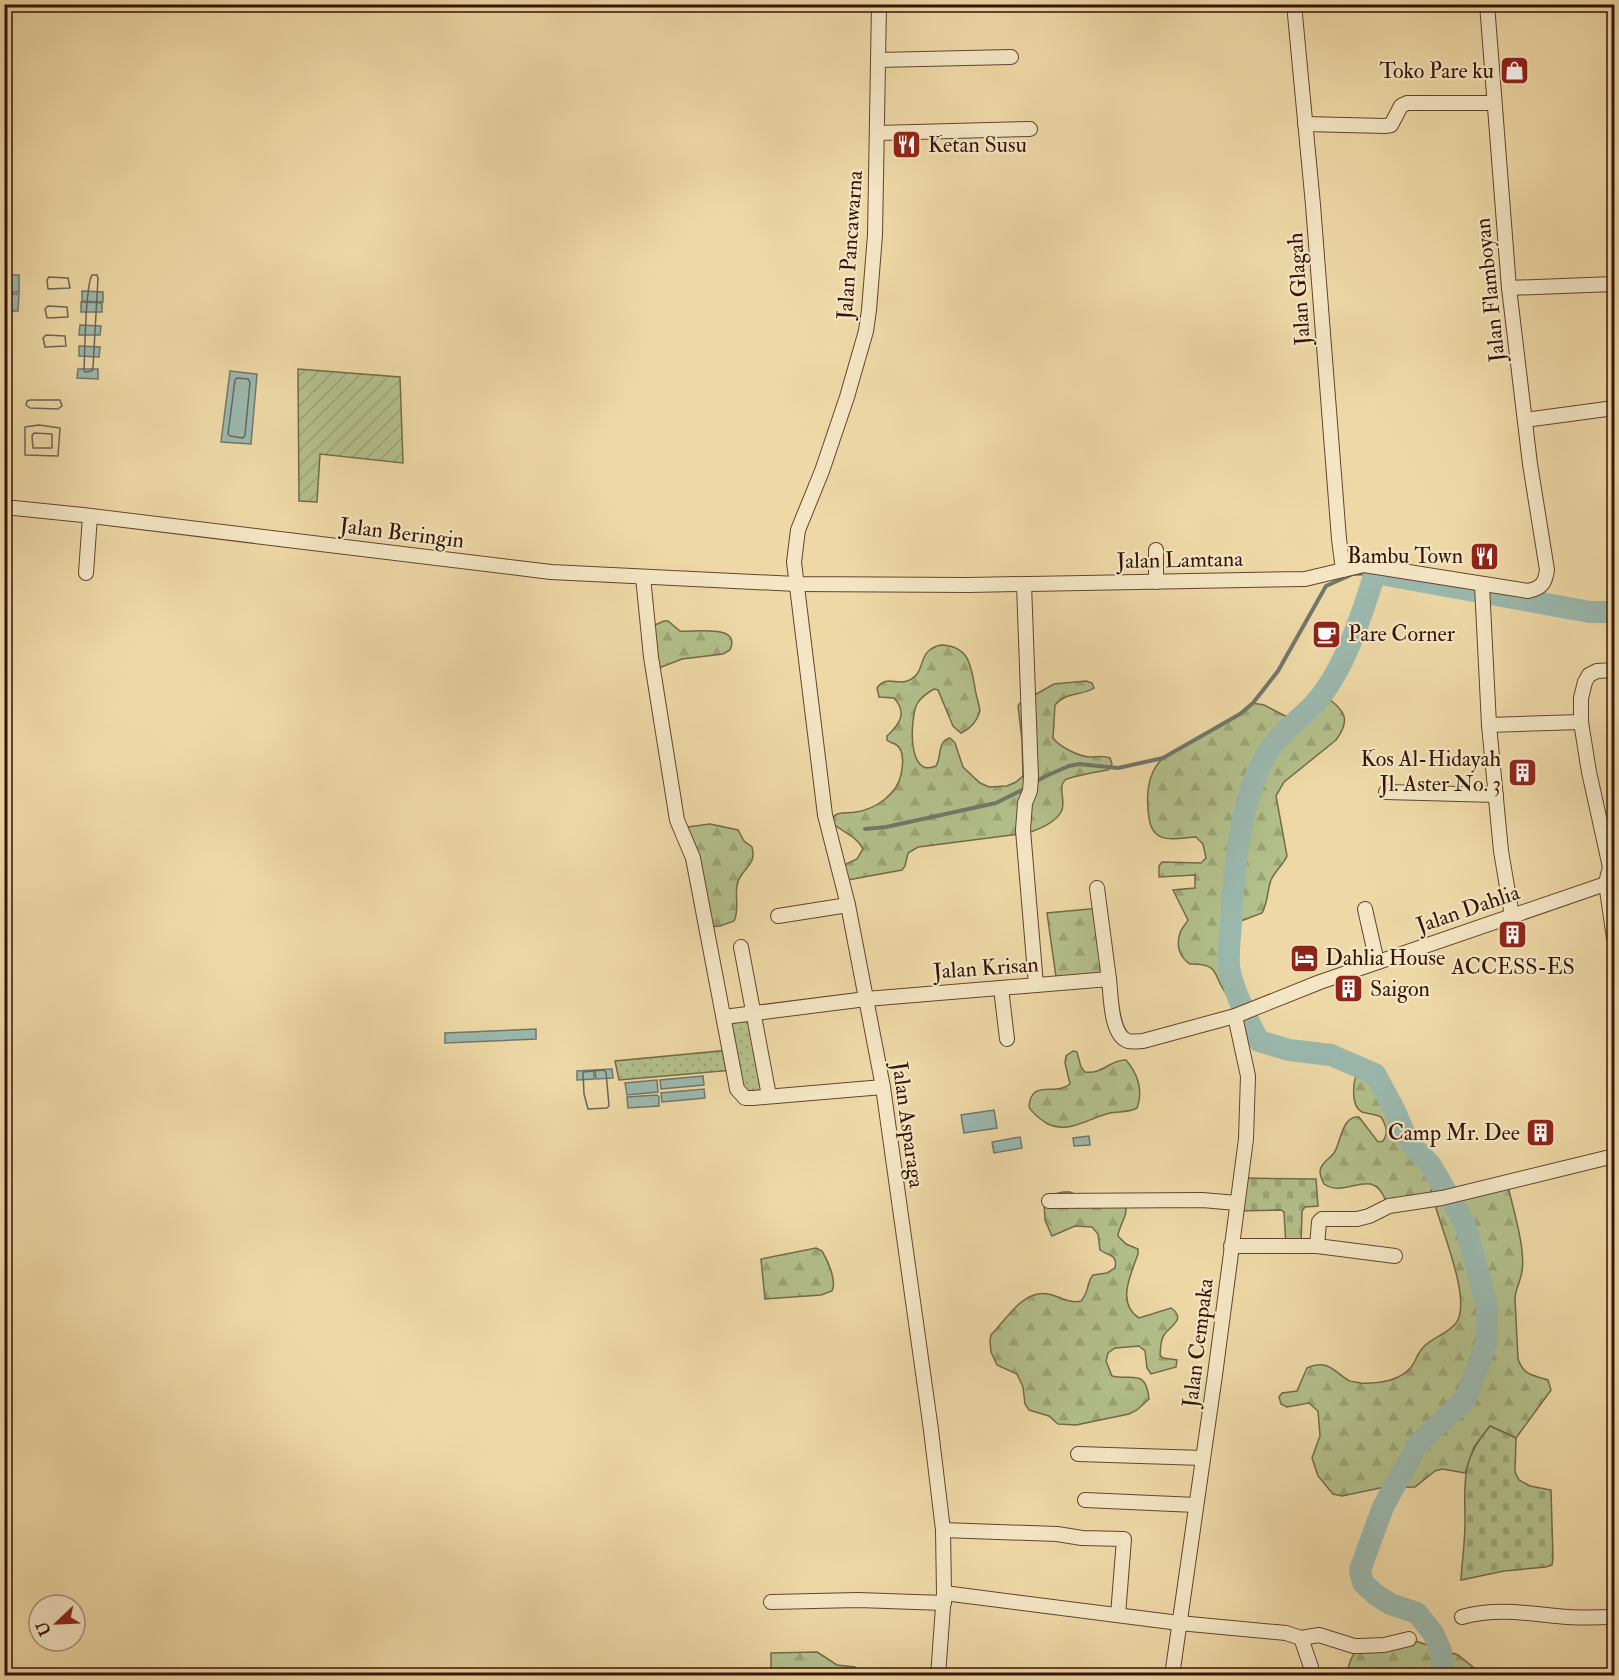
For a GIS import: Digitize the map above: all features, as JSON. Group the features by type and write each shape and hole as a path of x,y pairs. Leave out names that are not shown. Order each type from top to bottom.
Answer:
{"street":[{"name":"Jalan Pancawarna","path":"796,584 794,551 798,530 822,471 866,331 873,279 879,4"},
{"name":"Jalan Glagah","path":"1294,4 1343,570"},
{"name":"Jalan Flamboyan","path":"1487,4 1509,288 1547,570"},
{"path":"878,60 1011,57"},
{"path":"1305,124 1385,126 1390,125 1401,106 1407,104 1494,103"},
{"path":"877,133 1030,129"},
{"path":"1509,288 1614,284"},
{"path":"1525,420 1614,408"},
{"name":"Jalan Beringin","path":"4,507 551,572 796,584"},
{"path":"86,573 90,516"},
{"path":"1156,550 1156,582"},
{"name":"Jalan Lamtana","path":"796,584 1024,584 1305,579 1364,565 1528,591 1539,589 1546,582 1547,570"},
{"path":"643,577 651,657 677,820 693,858 737,1089 746,1098 883,1087"},
{"name":"Jalan Asparaga","path":"796,584 825,815 848,905 883,1087 943,1530 944,1598 938,1676"},
{"path":"1024,584 1031,784 1025,803 1023,830 1036,985"},
{"path":"1482,585 1489,725 1501,851 1512,916"},
{"path":"1614,670 1597,670 1589,675 1584,682 1581,698 1581,722 1589,771 1610,867 1614,938"},
{"path":"1489,725 1581,722"},
{"path":"1386,792 1496,795"},
{"name":"Jalan Dahlia","path":"1244,1012 1377,962 1610,882"},
{"path":"1097,888 1114,1023 1121,1036 1129,1041 1143,1041 1244,1012"},
{"path":"778,916 848,905"},
{"path":"1365,909 1377,962"},
{"path":"741,947 769,1096"},
{"name":"Jalan Krisan","path":"724,1017 866,999 1109,979"},
{"path":"1001,988 1007,1039"},
{"name":"Jalan Cempaka","path":"1172,1676 1246,1139 1249,1099 1244,1012"},
{"path":"1317,1246 1319,1222 1322,1219 1357,1219 1389,1206 1442,1198 1614,1156"},
{"path":"1049,1201 1202,1200 1237,1203"},
{"path":"1231,1246 1317,1246 1395,1256"},
{"path":"1078,1454 1203,1458"},
{"path":"1085,1500 1196,1504"},
{"path":"943,1530 1124,1539 1118,1615"},
{"path":"771,1602 944,1598 1286,1633 1301,1638 1319,1635 1360,1646 1384,1645 1409,1640"},
{"path":"1462,1617 1479,1612 1503,1610 1571,1617 1614,1617"},
{"path":"1301,1638 1311,1667 1310,1676"}],"green space":[{"path":"298,369 400,377 403,463 320,454 317,502 299,501"},
{"path":"668,621 680,631 723,633 729,636 732,642 730,650 723,654 682,659 659,668 648,628"},
{"path":"941,645 958,649 967,658 980,711 973,724 961,733 953,726 938,690 934,689 924,695 917,704 912,734 915,756 920,764 927,768 936,766 943,742 950,738 955,743 963,767 980,783 989,787 1007,786 1016,782 1023,776 1018,706 1020,703 1054,684 1086,681 1092,683 1094,688 1064,698 1055,705 1053,738 1060,745 1075,753 1089,757 1107,757 1110,758 1112,764 1108,770 1065,780 1062,787 1063,808 1061,812 1051,822 1037,830 918,847 908,853 902,870 842,881 844,865 857,859 863,849 854,838 833,824 831,820 839,814 871,808 884,800 899,782 902,771 900,750 898,746 887,740 887,736 900,719 900,709 894,698 879,697 877,688 887,681 903,682 914,677 927,652"},
{"path":"1322,693 1340,709 1344,725 1336,740 1284,782 1276,796 1287,856 1271,880 1262,913 1241,921 1237,926 1235,939 1239,985 1233,995 1228,996 1212,969 1200,964 1190,964 1179,950 1180,933 1188,920 1173,890 1195,888 1195,875 1159,877 1159,866 1162,862 1201,863 1206,858 1203,844 1196,837 1173,839 1160,837 1155,833 1151,827 1148,810 1151,778 1165,756 1229,720 1253,703 1264,705 1295,721"},
{"path":"710,824 738,830 744,841 752,847 753,857 738,882 737,910 734,921 720,926 705,927 680,828"},
{"path":"1100,908 1109,979 1057,984 1047,913"},
{"path":"753,1014 769,1096 745,1098 733,1070 619,1080 615,1061 730,1050 724,1017"},
{"path":"1073,1051 1077,1052 1081,1067 1085,1072 1096,1071 1126,1060 1134,1071 1138,1083 1140,1095 1137,1108 1062,1127 1046,1123 1032,1112 1029,1107 1034,1093 1039,1090 1064,1088 1070,1084 1065,1063 1066,1056"},
{"path":"1363,1069 1375,1074 1381,1082 1403,1131 1439,1178 1429,1195 1386,1201 1374,1185 1333,1188 1324,1184 1320,1175 1321,1168 1334,1153 1349,1120 1359,1117 1378,1142 1383,1141 1386,1135 1381,1117 1362,1112 1358,1109 1354,1099 1355,1080 1358,1071"},
{"path":"1240,1178 1316,1179 1318,1206 1305,1207 1302,1211 1301,1246 1286,1246 1284,1212 1281,1210 1236,1211"},
{"path":"1507,1182 1518,1227 1523,1262 1515,1299 1518,1359 1526,1372 1548,1380 1551,1390 1516,1438 1490,1426 1474,1447 1465,1473 1442,1469 1435,1471 1415,1487 1380,1488 1342,1496 1333,1494 1318,1476 1312,1458 1320,1436 1318,1411 1309,1403 1287,1407 1281,1404 1279,1397 1282,1393 1297,1391 1307,1368 1314,1366 1326,1365 1349,1381 1361,1383 1389,1380 1407,1371 1429,1342 1448,1331 1456,1323 1460,1313 1459,1284 1436,1208 1442,1198"},
{"path":"1063,1192 1125,1204 1126,1212 1118,1236 1126,1244 1138,1249 1127,1288 1128,1304 1139,1318 1171,1308 1178,1316 1176,1322 1163,1337 1160,1355 1163,1358 1177,1360 1176,1367 1151,1374 1147,1368 1145,1351 1139,1346 1115,1348 1108,1353 1106,1361 1112,1376 1141,1379 1145,1383 1149,1399 1129,1414 1076,1425 1058,1424 1049,1416 1029,1410 1025,1404 1023,1387 1017,1374 997,1365 991,1352 990,1341 991,1335 1009,1314 1031,1296 1048,1294 1068,1301 1081,1301 1093,1275 1107,1273 1115,1268 1114,1258 1100,1250 1098,1234 1092,1227 1075,1226 1052,1236 1045,1220 1044,1201 1050,1195"},
{"path":"816,1248 822,1251 829,1265 833,1277 832,1291 821,1295 765,1299 761,1259"},
{"path":"1490,1426 1516,1438 1515,1472 1519,1480 1530,1486 1551,1490 1552,1565 1504,1571 1461,1580 1466,1472 1473,1450"},
{"path":"1409,1639 1458,1655 1478,1671 1514,1670 1521,1675 1347,1676 1354,1654 1360,1648 1376,1642"},
{"path":"817,1652 837,1665 855,1667 860,1675 771,1675 771,1653"}],"water":[{"path":"10,275 19,275 19,292 10,292"},
{"path":"82,291 103,292 103,302 82,301"},
{"path":"10,294 19,294 18,311 9,311"},
{"path":"81,302 102,303 102,312 81,312"},
{"path":"80,325 101,326 100,335 79,335"},
{"path":"79,346 100,347 99,357 79,356"},
{"path":"78,369 98,369 98,379 77,378"},
{"path":"230,371 257,374 251,444 221,442"},
{"path":"536,1029 536,1039 445,1043 445,1033"},
{"path":"612,1069 613,1078 596,1079 595,1070"},
{"path":"594,1070 594,1079 577,1080 577,1071"},
{"path":"703,1076 704,1085 661,1089 660,1080"},
{"path":"657,1080 658,1092 627,1095 625,1083"},
{"path":"704,1089 705,1098 662,1102 661,1093"},
{"path":"657,1095 659,1106 628,1108 627,1097"},
{"path":"994,1110 997,1128 964,1133 961,1115"},
{"path":"1089,1136 1090,1145 1074,1146 1073,1138"},
{"path":"1020,1137 1022,1148 994,1153 992,1142"}],"waterway":[{"path":"1035,782 1069,766 1079,764 1118,768 1163,758 1240,714 1253,703 1278,671 1326,586 1353,574 1375,573"},
{"path":"1443,1676 1441,1651 1433,1633 1417,1613 1390,1604 1375,1594 1363,1583 1360,1570 1383,1507 1418,1444 1466,1398 1487,1341 1487,1306 1465,1224 1430,1164 1405,1135 1375,1074 1331,1055 1289,1050 1259,1041 1255,1034 1237,993 1229,965 1234,882 1240,837 1250,794 1266,755 1283,733 1316,702 1336,674 1352,640 1375,573 1590,612 1614,612"},
{"path":"865,829 886,827 996,803 1026,788"}],"place":[{"name":"Toko Pare ku","path":"1515,71"},
{"name":"Ketan Susu","path":"907,145"},
{"name":"Bambu Town","path":"1484,556"},
{"name":"Pare Corner","path":"1327,634"},
{"name":"Kos Al-Hidayah Jl. Aster No. 3","path":"1522,772"},
{"name":"ACCESS-ES","path":"1513,935"},
{"name":"Dahlia House","path":"1304,958"},
{"name":"Saigon","path":"1349,989"},
{"name":"Camp Mr. Dee","path":"1541,1133"}]}
